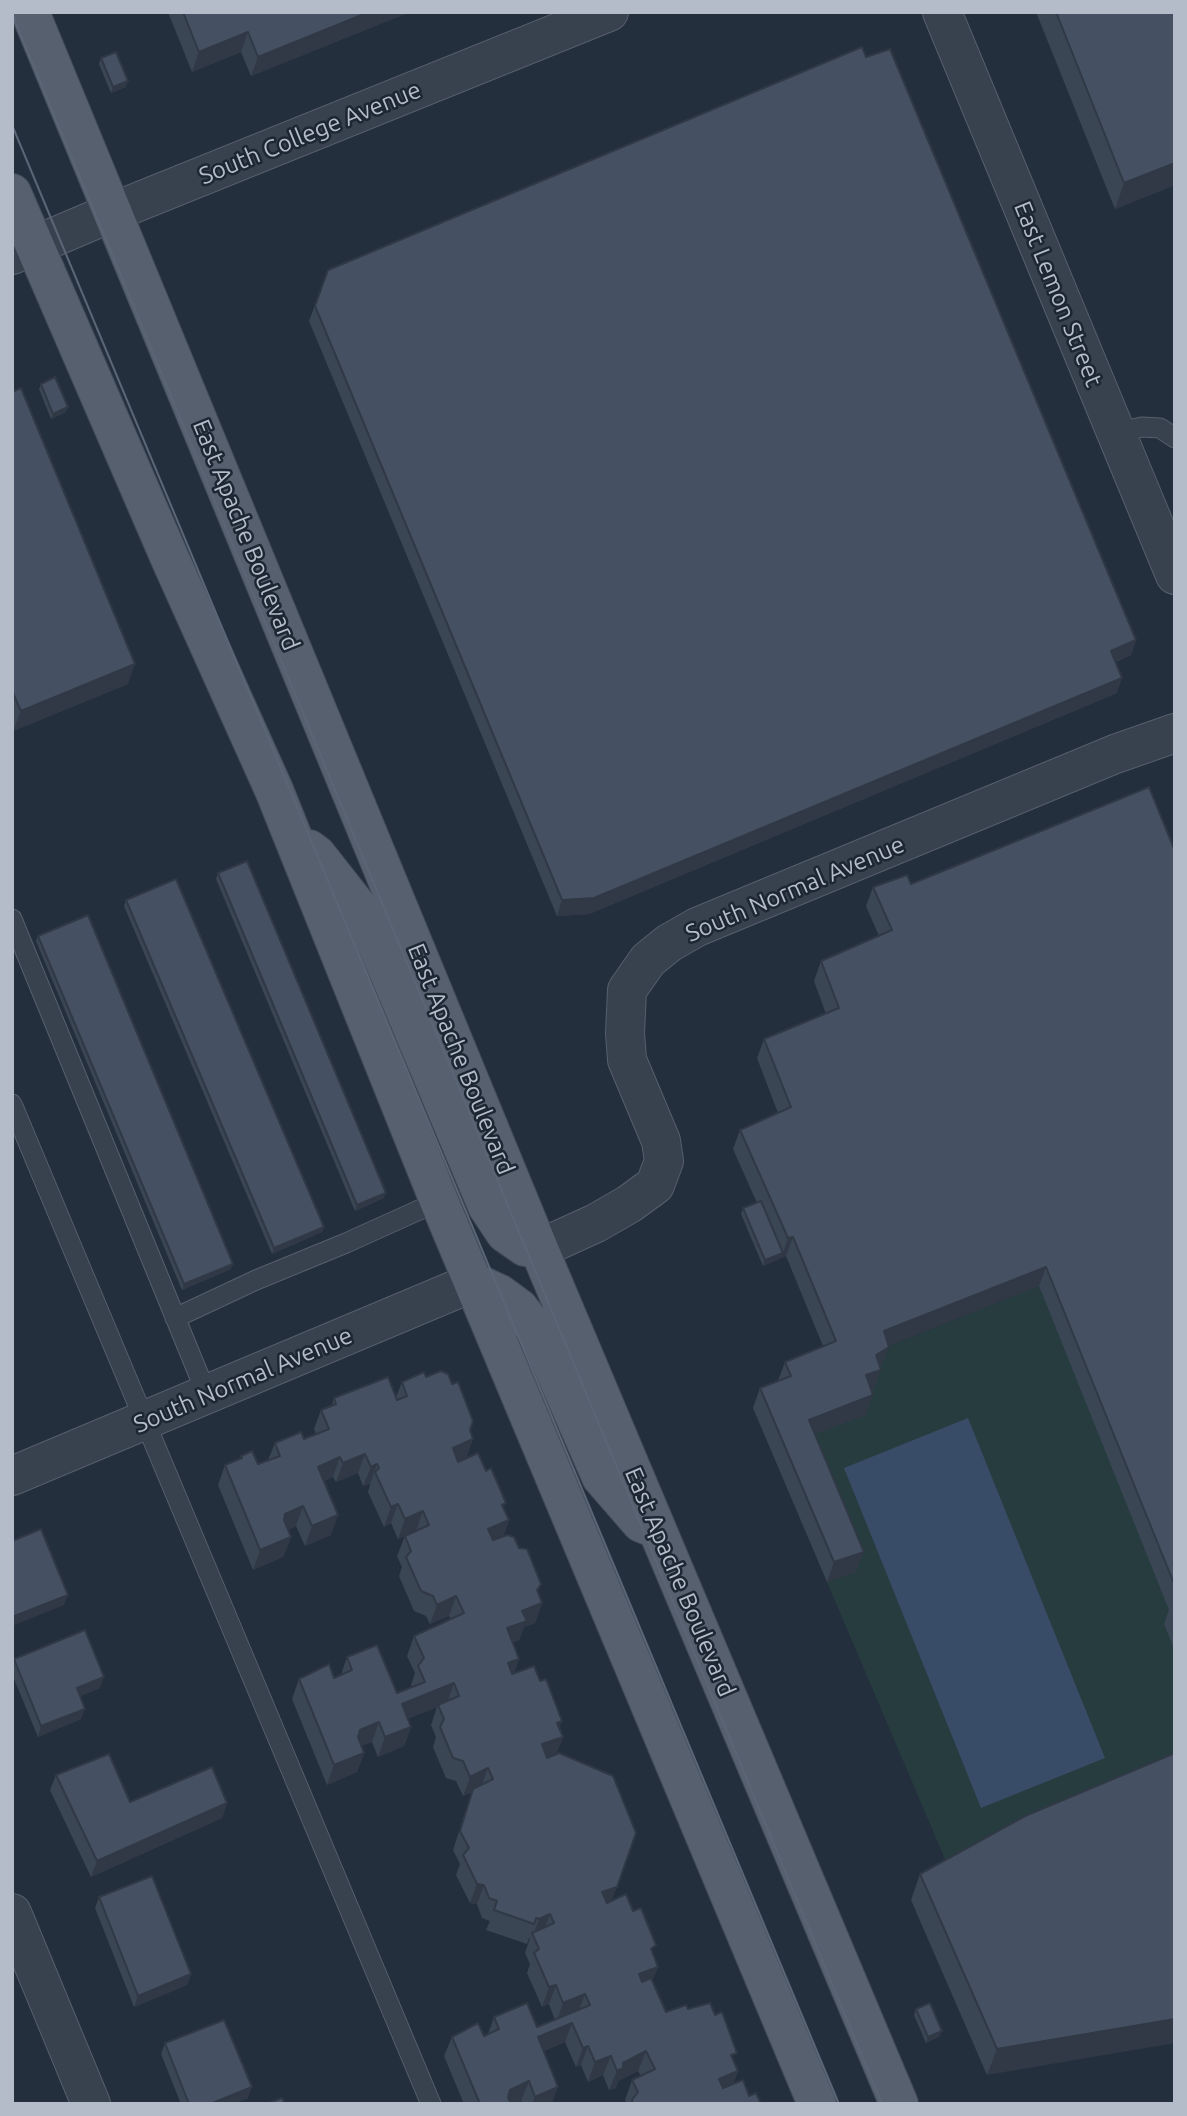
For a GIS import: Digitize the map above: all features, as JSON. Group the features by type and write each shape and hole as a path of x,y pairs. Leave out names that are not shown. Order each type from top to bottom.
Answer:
{"main road":[{"name":"East Apache Boulevard","path":"30,12 539,1249 899,2104"},
{"path":"12,193 23,251 292,834 439,1201 817,2104"},
{"path":"292,834 317,855 365,916 487,1206 505,1233 525,1247 539,1249"},
{"path":"474,1282 500,1294 519,1308 538,1333 601,1477 641,1523 658,1530"}],"street":[{"name":"South College Avenue","path":"23,251 113,212 609,12"},
{"name":"East Lemon Street","path":"942,12 1175,575"},
{"name":"South Normal Avenue","path":"539,1249 629,1204 655,1185 664,1161 661,1141 627,1060 625,1033 628,990 648,960 669,943 697,928 1115,754 1175,733"},
{"name":"South Normal Avenue","path":"12,1476 474,1282"},
{"path":"12,1913 91,2104"}],"lane":[{"path":"1115,433 1142,427 1160,428 1175,438"},
{"path":"12,919 207,1395"},
{"path":"12,1104 431,2104"},
{"path":"175,1318 439,1201"}],"green space":[{"path":"1039,1286 1174,1621 1175,1775 953,1878 827,1582 856,1572 802,1439 866,1415 877,1351"}],"water":[{"path":"968,1418 1105,1758 981,1808 844,1468"}],"building":[{"path":"183,12 369,12 258,57 248,32 199,52"},
{"path":"1056,12 1175,12 1175,163 1124,183"},
{"path":"862,47 866,57 890,49 1136,640 1111,651 1122,678 594,898 562,900 315,306 328,270"},
{"path":"116,52 128,81 113,87 101,58"},
{"path":"55,377 68,407 53,414 41,384"},
{"path":"21,388 135,664 21,711 12,691 12,392"},
{"path":"1149,787 1175,851 1175,1586 1046,1267 884,1331 889,1347 876,1355 881,1370 866,1375 873,1395 809,1420 864,1552 834,1562 760,1388 791,1376 785,1362 836,1341 793,1237 788,1238 740,1130 791,1107 764,1039 839,1008 821,961 892,930 873,887 907,875 911,884"},
{"path":"247,861 386,1193 357,1205 218,873"},
{"path":"176,879 324,1227 274,1248 126,900"},
{"path":"88,915 233,1264 184,1284 38,936"},
{"path":"761,1201 783,1253 765,1260 743,1208"},
{"path":"441,1371 448,1374 452,1384 458,1382 473,1421 470,1430 473,1439 453,1448 458,1462 478,1453 486,1471 491,1468 506,1503 502,1505 509,1520 488,1529 493,1540 507,1535 514,1537 519,1548 527,1549 541,1584 537,1590 542,1603 522,1611 527,1621 507,1628 519,1659 508,1663 512,1674 534,1666 540,1681 546,1679 562,1721 557,1723 563,1737 542,1744 547,1758 559,1753 613,1776 636,1833 617,1887 602,1892 607,1903 626,1894 633,1911 641,1908 656,1945 651,1949 658,1967 639,1974 642,1982 651,1978 666,2012 686,2005 688,2009 710,2003 715,2015 722,2012 737,2053 731,2055 738,2071 719,2079 723,2088 743,2080 749,2096 756,2093 761,2104 633,2104 632,2100 638,2092 632,2080 655,2069 646,2051 623,2063 623,2068 617,2071 611,2056 595,2062 588,2046 583,2048 572,2023 538,2037 558,2087 535,2097 529,2081 510,2090 508,2097 511,2104 480,2104 452,2037 478,2023 484,2036 499,2029 494,2017 527,2003 537,2027 590,2005 585,1994 563,2003 556,1985 549,1987 534,1953 539,1949 532,1933 554,1923 550,1914 536,1918 534,1924 494,1910 497,1901 489,1898 484,1885 477,1884 463,1855 469,1848 460,1831 473,1789 493,1779 488,1768 470,1777 463,1761 453,1758 440,1727 444,1719 438,1705 459,1696 454,1683 402,1704 411,1727 385,1737 379,1722 360,1730 358,1737 364,1753 334,1765 299,1679 329,1664 334,1678 352,1670 347,1657 377,1645 397,1693 425,1682 418,1666 424,1658 414,1636 464,1613 456,1596 437,1605 433,1596 421,1591 406,1557 411,1551 405,1536 429,1525 423,1511 405,1519 398,1504 391,1507 375,1472 379,1468 377,1464 371,1467 365,1454 343,1463 340,1457 318,1467 338,1515 312,1526 303,1506 285,1514 284,1520 291,1537 260,1550 225,1465 252,1451 258,1464 280,1456 275,1443 301,1432 304,1439 329,1429 321,1410 336,1404 334,1398 388,1377 397,1400 407,1396 402,1382 424,1372 426,1377"},
{"path":"41,1529 68,1595 12,1617 12,1541"},
{"path":"85,1630 104,1677 77,1688 85,1709 41,1726 14,1659"},
{"path":"1175,1753 1175,2019 997,2049 920,1874 1025,1816"},
{"path":"109,1754 130,1802 212,1767 227,1803 97,1861 56,1775"},
{"path":"152,1876 191,1974 138,1996 99,1897"},
{"path":"930,2003 942,2031 928,2037 916,2009"},
{"path":"224,2020 252,2087 210,2104 189,2104 165,2043"},
{"path":"282,2098 285,2104 267,2104"}],"tram line":[{"path":"12,14 882,2104"},
{"path":"12,125 839,2104"}]}
